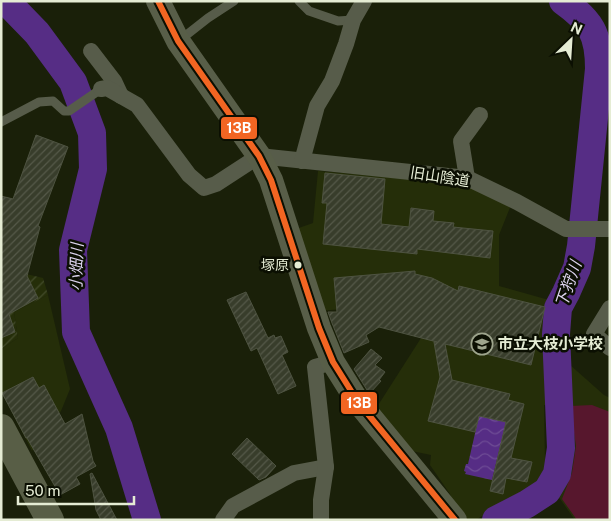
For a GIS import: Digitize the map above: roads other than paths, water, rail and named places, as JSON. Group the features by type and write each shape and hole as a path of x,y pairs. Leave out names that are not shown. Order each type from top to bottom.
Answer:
{"highway":[{"path":"1,428 50,520"},
{"path":"1,466 29,520"}],"main road":[{"path":"158,1 178,42 259,156 270,180 319,328 333,362 358,402 455,520"}],"street":[{"path":"302,161 317,106 332,81 353,20 364,1"},
{"path":"101,56 121,96"},
{"path":"101,89 107,88 137,105 189,175 204,188 216,184 259,156"},
{"path":"467,178 461,141 480,115"},
{"name":"旧山陰道","path":"259,156 467,178 517,202 566,229 610,229"},
{"path":"610,308 594,334 610,348"},
{"path":"320,520 326,467 315,367 333,362"},
{"path":"223,520 233,506 294,473 326,467"}],"lane":[{"path":"178,42 208,18 234,1"},
{"path":"299,1 309,11 338,20 353,20"},
{"path":"1,122 39,102 53,101 64,111 69,111 101,89"}],"water":[{"path":"479,416 506,422 492,480 465,474 466,472 464,471 466,464 468,464"}],"waterway":[{"name":"小畑川","path":"6,1 37,33 73,82 92,133 93,169 73,250 76,332 119,428 147,520"},
{"name":"下狩川","path":"496,520 547,491 557,474 561,448 556,334 558,308 577,268 581,246 599,69 599,57 592,29 573,8 563,1"}],"place":[{"name":"塚原","path":"298,265"},
{"name":"市立大枝小学校","path":"482,344"}]}
